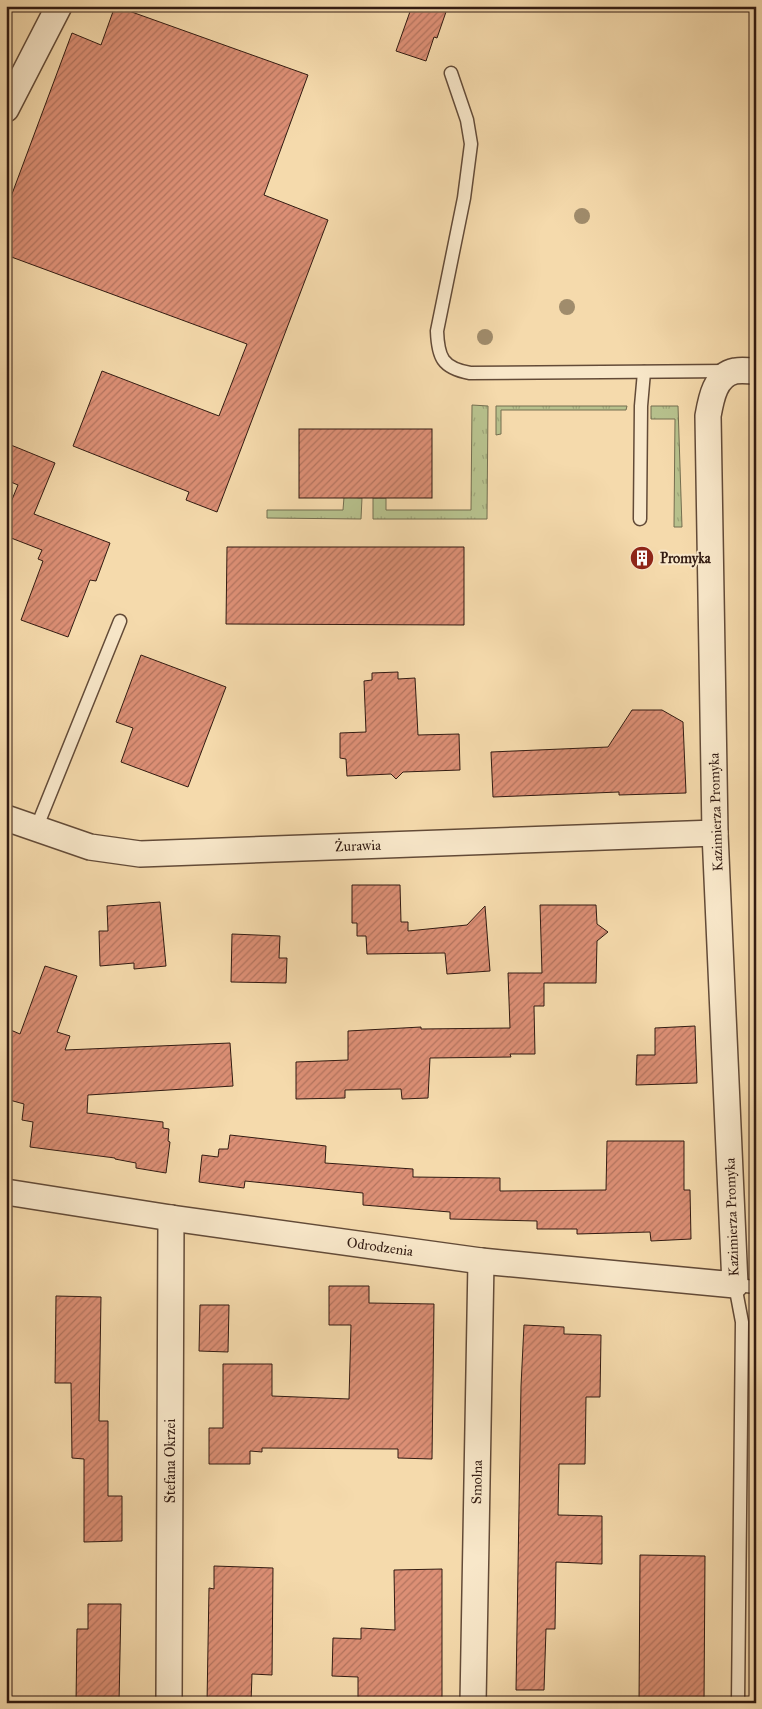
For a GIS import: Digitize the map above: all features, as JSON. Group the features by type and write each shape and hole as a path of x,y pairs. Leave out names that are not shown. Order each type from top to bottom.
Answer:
{"street":[{"path":"6,109 59,6"},
{"name":"Kazimierza Promyka","path":"745,371 723,378 714,388 708,416 715,833 746,1286"},
{"name":"Żurawia","path":"6,818 90,847 140,854 715,833"},
{"name":"Odrodzenia","path":"6,1192 171,1218 481,1260 746,1286"},
{"name":"Stefana Okrzei","path":"169,1703 171,1218"},
{"name":"Smolna","path":"473,1703 481,1260"}],"lane":[{"path":"451,73 467,120 470,144 464,198 437,331 438,350 445,363 455,370 470,373 745,371"},
{"path":"640,519 641,406 644,372"},
{"path":"36,829 120,621"},
{"path":"738,1703 742,1322 746,1286"}],"green space":[{"path":"472,405 488,406 487,519 373,519 373,498 386,498 386,510 471,510"},
{"path":"496,406 627,406 626,410 501,410 501,434 496,435"},
{"path":"651,406 678,406 682,527 674,527 675,419 651,419"},
{"path":"344,497 362,498 361,519 267,518 267,510 343,510"}],"building":[{"path":"115,6 308,75 264,195 328,220 217,512 186,500 189,492 73,446 102,371 219,416 247,344 6,255 6,210 72,33 101,45"},
{"path":"412,6 448,6 437,38 434,37 426,61 396,51"},
{"path":"299,429 432,429 432,498 299,498"},
{"path":"6,443 55,463 34,514 110,543 96,581 90,580 68,637 21,620 43,561 38,559 42,550 6,536 6,514 18,485 6,480"},
{"path":"227,547 464,547 464,625 226,624"},
{"path":"141,655 226,687 188,787 121,762 133,728 116,722"},
{"path":"398,672 398,679 415,678 418,735 459,734 460,770 403,772 396,779 391,774 347,776 346,759 340,758 340,733 366,732 364,681 372,680 372,673"},
{"path":"632,710 662,710 683,722 686,793 619,795 619,792 493,797 491,752 608,747"},
{"path":"352,885 400,885 401,922 408,922 408,931 467,925 485,906 490,971 447,974 445,953 367,954 366,936 357,936 357,923 352,923"},
{"path":"160,902 166,966 134,969 134,963 100,966 99,931 108,931 107,906"},
{"path":"540,905 596,905 597,924 608,932 597,941 596,983 544,983 544,1006 534,1006 535,1054 510,1054 511,1057 430,1058 428,1098 402,1099 401,1089 345,1090 345,1098 296,1099 296,1062 348,1060 348,1031 421,1027 421,1029 510,1028 508,973 542,973"},
{"path":"232,934 280,936 279,958 287,958 286,983 231,982"},
{"path":"45,966 77,976 57,1032 70,1036 65,1050 230,1043 233,1086 88,1095 87,1113 163,1122 163,1128 169,1129 168,1141 170,1142 166,1173 136,1168 136,1163 115,1158 30,1147 33,1122 22,1120 24,1104 6,1099 6,1028 20,1034"},
{"path":"695,1026 697,1083 636,1085 637,1055 655,1055 655,1028"},
{"path":"230,1135 326,1146 325,1163 413,1169 413,1177 500,1178 500,1191 606,1190 607,1141 684,1141 684,1190 690,1190 691,1239 651,1241 650,1232 577,1234 577,1229 537,1229 537,1221 450,1219 450,1212 363,1205 363,1193 245,1181 244,1188 199,1182 202,1155 218,1157 219,1149 228,1149"},
{"path":"329,1286 369,1286 369,1303 434,1304 432,1459 398,1458 398,1449 262,1448 262,1452 250,1451 250,1464 209,1464 209,1428 223,1428 223,1364 272,1364 272,1396 349,1399 351,1325 329,1325"},
{"path":"56,1296 101,1297 99,1421 108,1421 108,1496 122,1496 122,1541 84,1542 84,1459 72,1458 71,1383 55,1383"},
{"path":"200,1305 229,1305 228,1352 199,1351"},
{"path":"524,1325 564,1327 564,1334 601,1335 600,1397 586,1397 585,1464 559,1464 558,1515 602,1516 602,1564 556,1562 555,1629 546,1629 544,1690 516,1690 521,1386"},
{"path":"640,1555 705,1556 704,1703 639,1703"},
{"path":"214,1566 273,1568 272,1675 252,1674 251,1703 207,1703 209,1588 214,1589"},
{"path":"442,1569 442,1703 358,1703 358,1677 332,1676 333,1638 361,1639 361,1628 395,1630 394,1570"},
{"path":"88,1604 121,1604 119,1703 76,1703 77,1629 88,1629"}],"place":[{"name":"Promyka","path":"642,558"}]}
